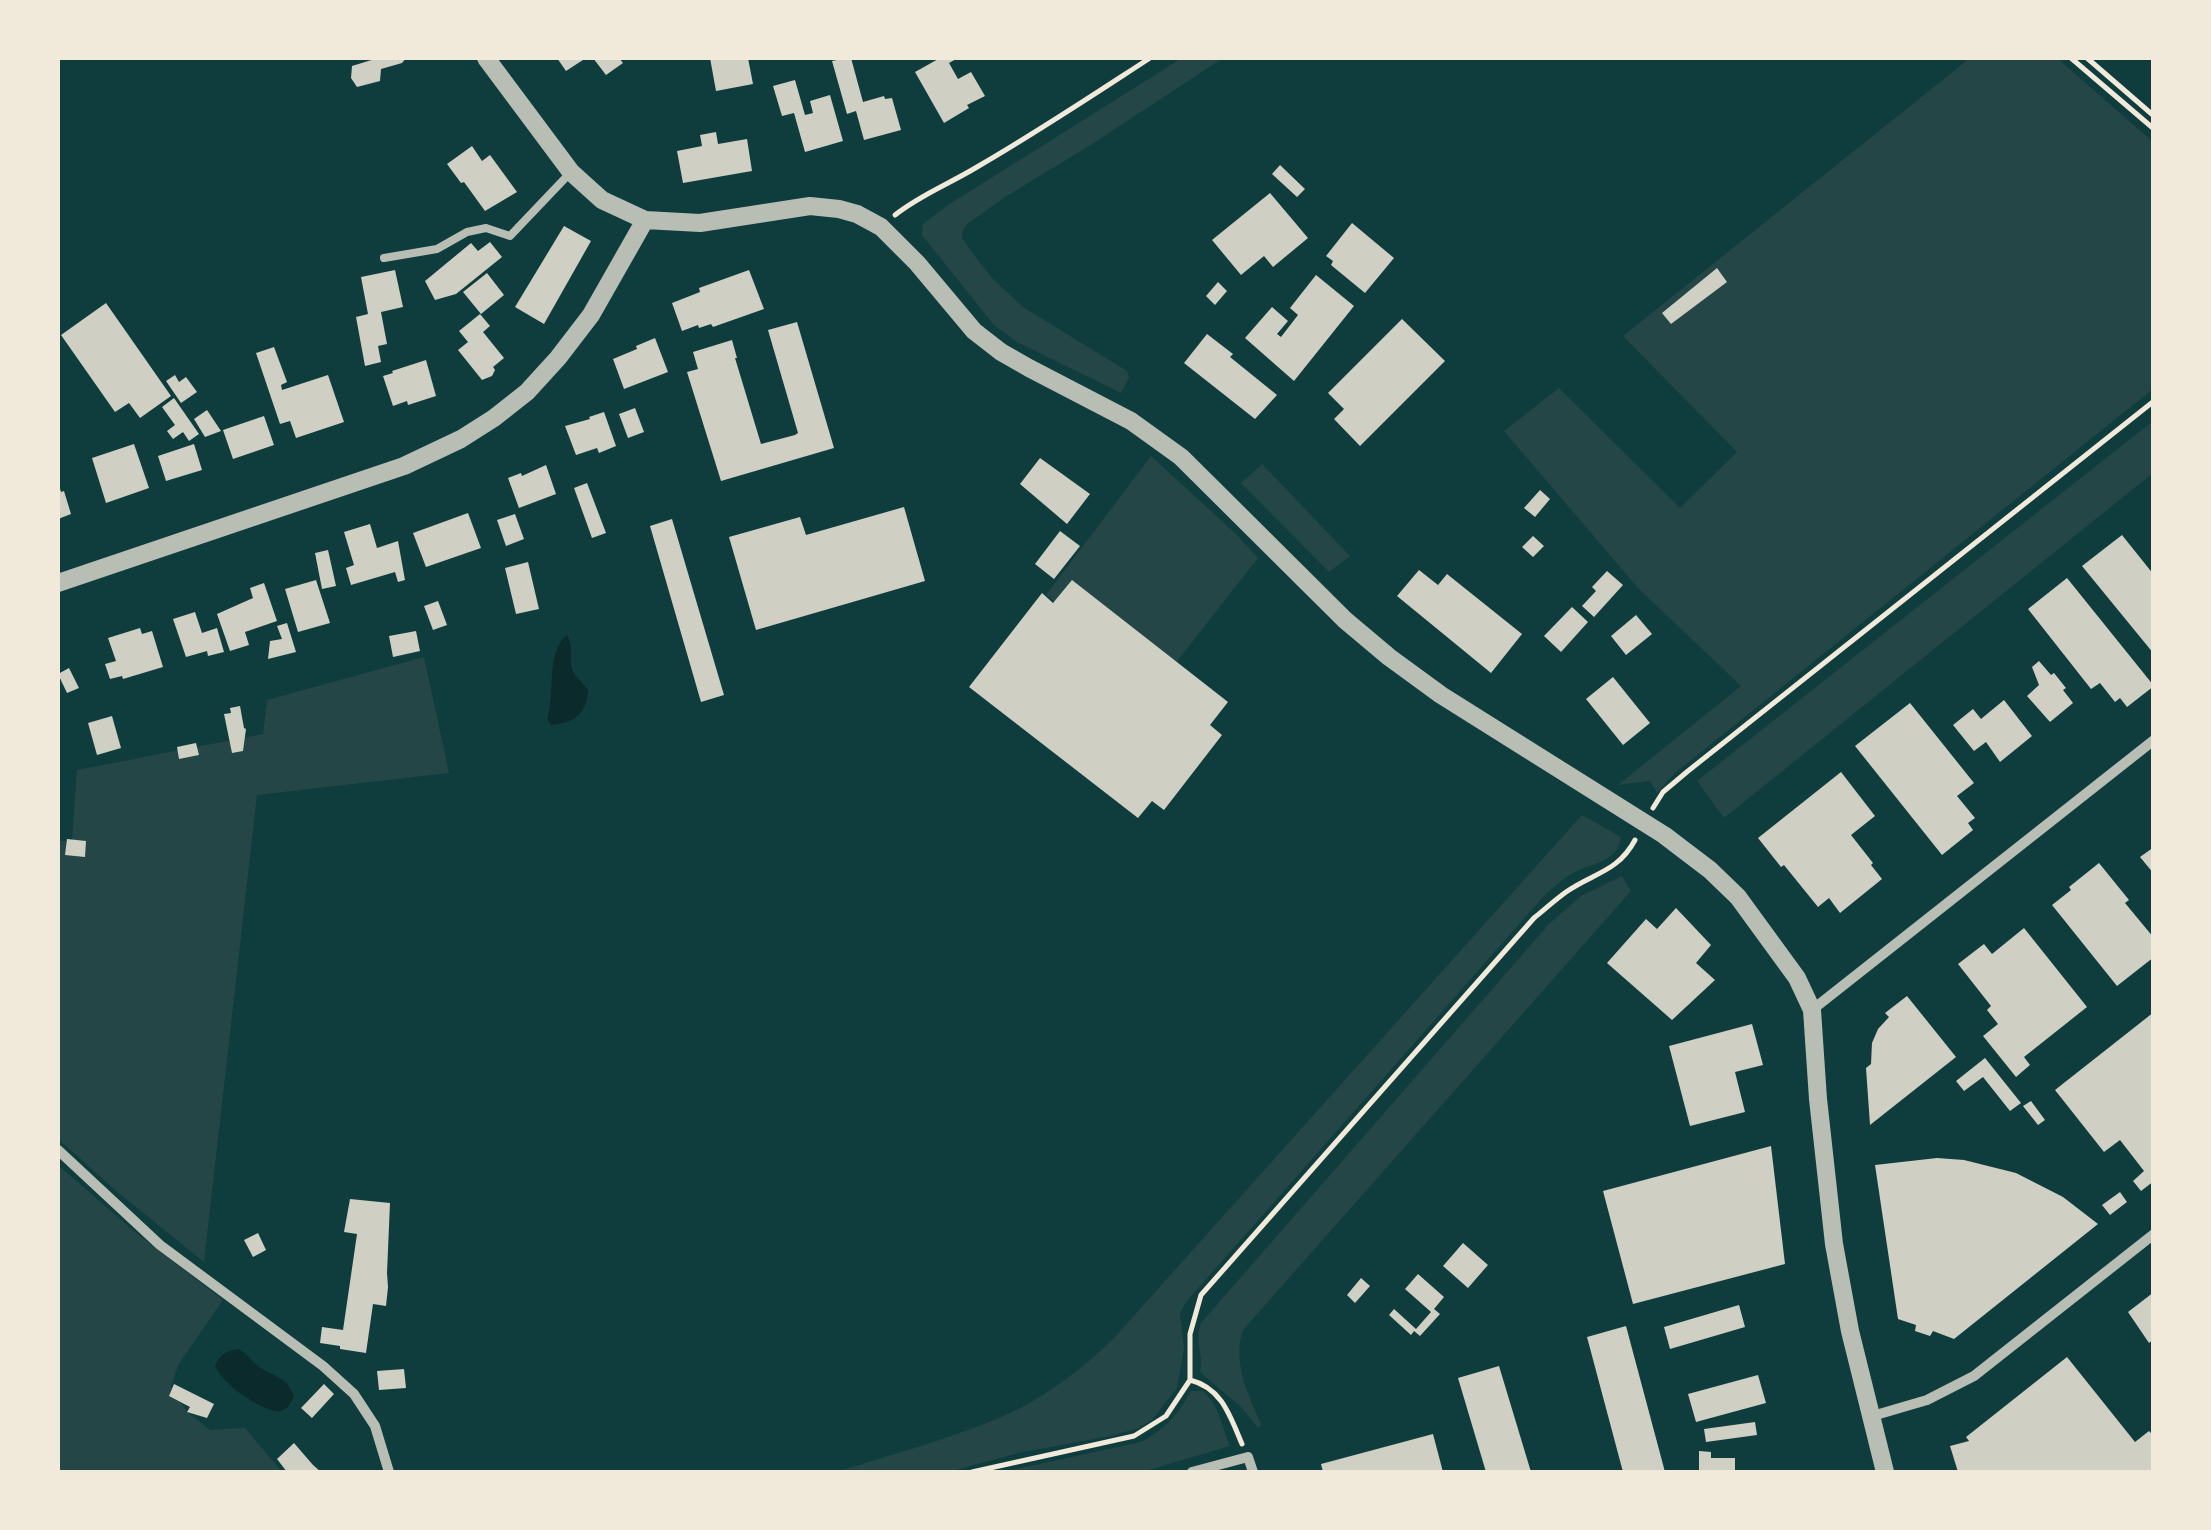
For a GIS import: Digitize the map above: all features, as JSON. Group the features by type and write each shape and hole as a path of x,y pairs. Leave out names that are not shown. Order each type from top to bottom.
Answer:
{"street":[{"path":"486,58 571,172 602,200 645,220 700,223 810,206 840,209 882,226 974,331 1029,368 1131,421 1182,457 1345,620 1389,657 1441,695 1664,835 1738,896 1797,978 1812,1010 1834,1244 1869,1416 1885,1472"},
{"path":"58,583 404,466 461,439 527,392 558,358 591,315 645,220"},
{"path":"1812,1010 2154,740"},
{"path":"58,1150 160,1246 323,1366 354,1394 375,1426 389,1472"},
{"path":"1869,1416 1927,1400 1974,1376 2154,1234"},
{"path":"1192,1472 1248,1457 1252,1472"}],"lane":[{"path":"384,258 438,248 467,232 486,228 510,236 571,172"}],"path":[{"path":"882,226 912,201 1017,143 1150,58"},
{"path":"2071,58 2154,129"},
{"path":"2087,58 2154,116"},
{"path":"972,1472 1134,1436 1166,1416 1190,1380 1190,1334 1201,1295 1534,918 1567,891 1614,866 1628,852 1663,792 1688,771 2154,401"},
{"path":"1190,1380 1212,1389 1224,1404 1248,1457"}],"shaded area":[{"path":"1182,58 1223,58 1005,197 966,225 962,233 992,278 1023,307 1127,371 1129,377 1121,393 1017,342 994,325 922,235 923,224"},
{"path":"1970,58 2057,58 2153,142 2153,389 1675,773 1657,793 1650,781 1618,785 1741,686 1638,588 1504,431 1559,388 1680,508 1737,452 1623,336"},
{"path":"2153,421 2153,473 1724,818 1697,781"},
{"path":"1151,456 1258,558 1160,683 1046,595"},
{"path":"1262,464 1350,556 1329,572 1241,483"},
{"path":"567,635 572,669 588,690 587,698 578,716 551,725 547,719 553,663"},
{"path":"424,657 449,773 257,795 204,1262 58,1139 58,841 72,841 77,770 263,734 267,700"},
{"path":"1582,815 1621,837 1615,852 1568,876 1543,897 1186,1302 1180,1313 1184,1348 1177,1388 1152,1420 1110,1436 1018,1453 948,1472 836,1472 1015,1411 1060,1383 1101,1350"},
{"path":"1622,876 1631,891 1243,1330 1240,1366 1261,1424 1259,1429 1241,1407 1200,1372 1201,1323 1549,924 1581,896"},
{"path":"58,1165 136,1233 223,1300 178,1365 171,1387 187,1412 210,1430 245,1428 282,1472 58,1472"},
{"path":"239,1349 288,1385 294,1396 288,1407 279,1412 261,1406 220,1374 215,1366 219,1359"},
{"path":"1191,1391 1203,1391 1209,1398 1230,1446 1142,1472 1002,1472 1141,1442 1170,1421"}],"building":[{"path":"378,58 406,58 381,69 380,81 357,87 351,78 352,66"},
{"path":"557,58 586,58 566,71"},
{"path":"593,58 619,58 623,63 606,75"},
{"path":"710,58 748,58 753,84 716,91"},
{"path":"851,58 863,102 884,96 892,98 901,130 864,140 856,111 847,114 832,61"},
{"path":"940,58 958,58 949,63 958,79 971,72 985,96 944,123 915,72"},
{"path":"795,80 805,115 813,113 810,101 830,95 843,141 805,152 794,113 782,116 773,86"},
{"path":"716,132 718,144 747,139 752,171 683,183 677,151 702,146 700,135"},
{"path":"472,146 482,161 490,155 517,192 485,211 447,164"},
{"path":"1280,165 1305,189 1297,197 1272,174"},
{"path":"1270,193 1308,238 1273,267 1264,256 1241,275 1212,240"},
{"path":"1352,223 1394,258 1365,293 1331,265 1333,261 1326,256"},
{"path":"564,226 591,241 544,324 515,307"},
{"path":"490,242 502,257 456,294 435,300 425,281 471,243 478,251"},
{"path":"1717,268 1727,282 1671,324 1662,313"},
{"path":"395,270 403,307 381,312 387,344 378,346 381,362 365,366 356,317 368,314 361,277"},
{"path":"749,270 764,309 713,327 698,325 682,331 672,303 700,292 699,288"},
{"path":"487,273 504,295 481,314 463,292"},
{"path":"1316,275 1354,306 1294,381 1245,338 1272,307 1288,321 1277,334 1281,337 1298,315 1290,308"},
{"path":"1218,282 1227,291 1215,305 1206,296"},
{"path":"106,303 171,396 140,418 129,403 115,412 61,335"},
{"path":"480,314 490,326 483,332 504,358 493,367 492,376 482,380 458,350 468,342 459,331"},
{"path":"1402,319 1445,361 1360,446 1334,419 1344,409 1328,393"},
{"path":"797,322 834,448 721,481 687,372 698,369 693,352 732,340 761,444 795,435 798,433 768,330"},
{"path":"1207,334 1277,395 1255,419 1184,363"},
{"path":"655,338 668,372 624,389 613,359"},
{"path":"274,347 287,382 281,385 282,390 328,375 344,422 296,438 290,421 280,424 256,353"},
{"path":"426,360 436,396 393,406 383,376"},
{"path":"175,375 179,382 186,377 197,392 181,403 166,381"},
{"path":"174,398 199,434 189,441 183,432 173,439 167,431 175,425 162,407"},
{"path":"635,408 644,432 628,438 619,414"},
{"path":"207,410 221,431 205,437 194,419"},
{"path":"604,412 616,446 599,453 597,448 576,455 565,426"},
{"path":"264,416 274,445 233,459 223,430"},
{"path":"134,444 149,488 106,503 92,458"},
{"path":"194,444 202,470 166,481 158,456"},
{"path":"1040,458 1090,494 1067,524 1020,484"},
{"path":"546,465 556,494 519,508 508,478"},
{"path":"58,482 71,514 58,519"},
{"path":"587,483 606,533 592,538 574,488"},
{"path":"1540,490 1550,499 1535,517 1524,508"},
{"path":"904,507 925,581 756,630 729,537 800,517 806,535"},
{"path":"468,513 481,548 426,567 413,533"},
{"path":"515,514 524,539 506,546 497,520"},
{"path":"672,519 724,695 701,702 650,526"},
{"path":"370,524 377,548 398,541 405,580 398,582 395,572 351,585 346,568 354,565 344,532"},
{"path":"1060,531 1080,546 1054,579 1035,564"},
{"path":"2122,535 2154,575 2154,654 2082,566"},
{"path":"1533,536 1544,546 1533,557 1522,547"},
{"path":"328,550 336,586 322,589 315,553"},
{"path":"528,562 539,609 516,614 505,568"},
{"path":"1419,570 1438,585 1447,574 1522,634 1491,673 1397,596"},
{"path":"1607,571 1623,585 1594,617 1582,606"},
{"path":"2067,578 2154,686 2127,707 2120,698 2115,702 2100,683 2091,689 2028,609"},
{"path":"316,580 330,623 298,632 285,589"},
{"path":"1072,580 1228,702 1210,725 1222,735 1164,810 1152,801 1138,818 969,687 1042,593 1053,603"},
{"path":"264,583 277,621 245,632 249,645 230,651 217,614 253,598 250,588"},
{"path":"438,601 447,625 433,630 424,606"},
{"path":"1572,607 1588,622 1561,652 1544,636"},
{"path":"195,612 202,633 217,628 224,652 208,656 207,651 186,657 173,619"},
{"path":"1636,615 1652,634 1626,655 1611,636"},
{"path":"287,623 296,652 268,659 270,641 282,639 277,626"},
{"path":"140,628 142,634 152,631 163,667 110,679 105,664 116,661 108,638"},
{"path":"416,631 420,651 393,657 389,636"},
{"path":"2039,661 2051,675 2054,673 2073,703 2050,722 2027,696 2039,685 2032,667"},
{"path":"69,668 79,688 67,693 58,674"},
{"path":"1613,677 1650,723 1623,745 1586,699"},
{"path":"2004,700 2032,736 2000,762 1986,742 1974,751 1953,725 1973,709 1981,719"},
{"path":"1910,703 1974,783 1957,796 1975,818 1968,823 1973,830 1942,855 1855,746"},
{"path":"240,706 246,729 243,751 232,753 224,714"},
{"path":"112,716 121,748 97,755 88,723"},
{"path":"196,743 199,755 179,759 177,747"},
{"path":"1841,772 1875,816 1851,835 1882,879 1840,913 1829,898 1818,907 1758,838"},
{"path":"67,839 86,841 85,857 65,855"},
{"path":"2154,847 2154,874 2140,857"},
{"path":"2099,863 2154,938 2154,957 2117,986 2052,905"},
{"path":"1676,908 1711,945 1696,963 1715,980 1672,1020 1607,963 1646,919 1657,929"},
{"path":"2024,928 2087,1007 2024,1057 2030,1065 2016,1077 1983,1036 1998,1024 1987,1010 1991,1006 1958,964 1984,944 1992,954"},
{"path":"1907,996 1956,1057 1870,1125 1866,1068 1871,1064 1872,1043 1889,1017 1885,1013"},
{"path":"2154,1012 2154,1181 2141,1191 2133,1181 2144,1171 2120,1140 2104,1152 2055,1090"},
{"path":"1752,1024 1763,1065 1735,1072 1745,1112 1690,1126 1669,1046"},
{"path":"1985,1058 2021,1103 2010,1111 1983,1077 1964,1091 1956,1081"},
{"path":"2031,1101 2045,1120 2038,1125 2023,1106"},
{"path":"1771,1146 1785,1264 1633,1304 1603,1191"},
{"path":"1937,1158 1964,1160 2016,1173 2063,1197 2098,1224 1954,1339 1933,1331 1930,1336 1915,1331 1916,1325 1898,1319 1875,1165"},
{"path":"2120,1192 2127,1202 2110,1215 2102,1205"},
{"path":"350,1199 390,1203 386,1306 373,1304 366,1353 320,1343 322,1327 343,1330 357,1234 344,1232"},
{"path":"258,1233 266,1250 253,1257 244,1240"},
{"path":"1463,1243 1488,1265 1468,1288 1443,1266"},
{"path":"1418,1274 1444,1297 1434,1309 1440,1314 1420,1336 1414,1331 1411,1335 1389,1315 1394,1309 1416,1329 1431,1312 1405,1289"},
{"path":"1361,1278 1370,1286 1355,1303 1347,1295"},
{"path":"2154,1292 2154,1339 2149,1343 2128,1312"},
{"path":"1739,1305 1745,1327 1670,1349 1664,1327"},
{"path":"1626,1326 1665,1472 1623,1472 1587,1337"},
{"path":"2067,1357 2135,1442 2149,1431 2154,1436 2154,1472 1958,1472 1950,1446 1969,1441 1966,1437"},
{"path":"1499,1366 1531,1472 1486,1472 1458,1378"},
{"path":"404,1369 406,1388 379,1390 377,1371"},
{"path":"1758,1375 1766,1403 1696,1422 1688,1394"},
{"path":"174,1384 214,1404 207,1418 187,1412 190,1407 169,1396"},
{"path":"324,1384 334,1394 312,1418 301,1408"},
{"path":"1755,1422 1757,1435 1706,1442 1704,1429"},
{"path":"1433,1434 1443,1472 1323,1472 1321,1464"},
{"path":"294,1443 321,1472 287,1472 277,1459"},
{"path":"1699,1451 1711,1452 1711,1458 1735,1458 1735,1472 1699,1472"}]}
